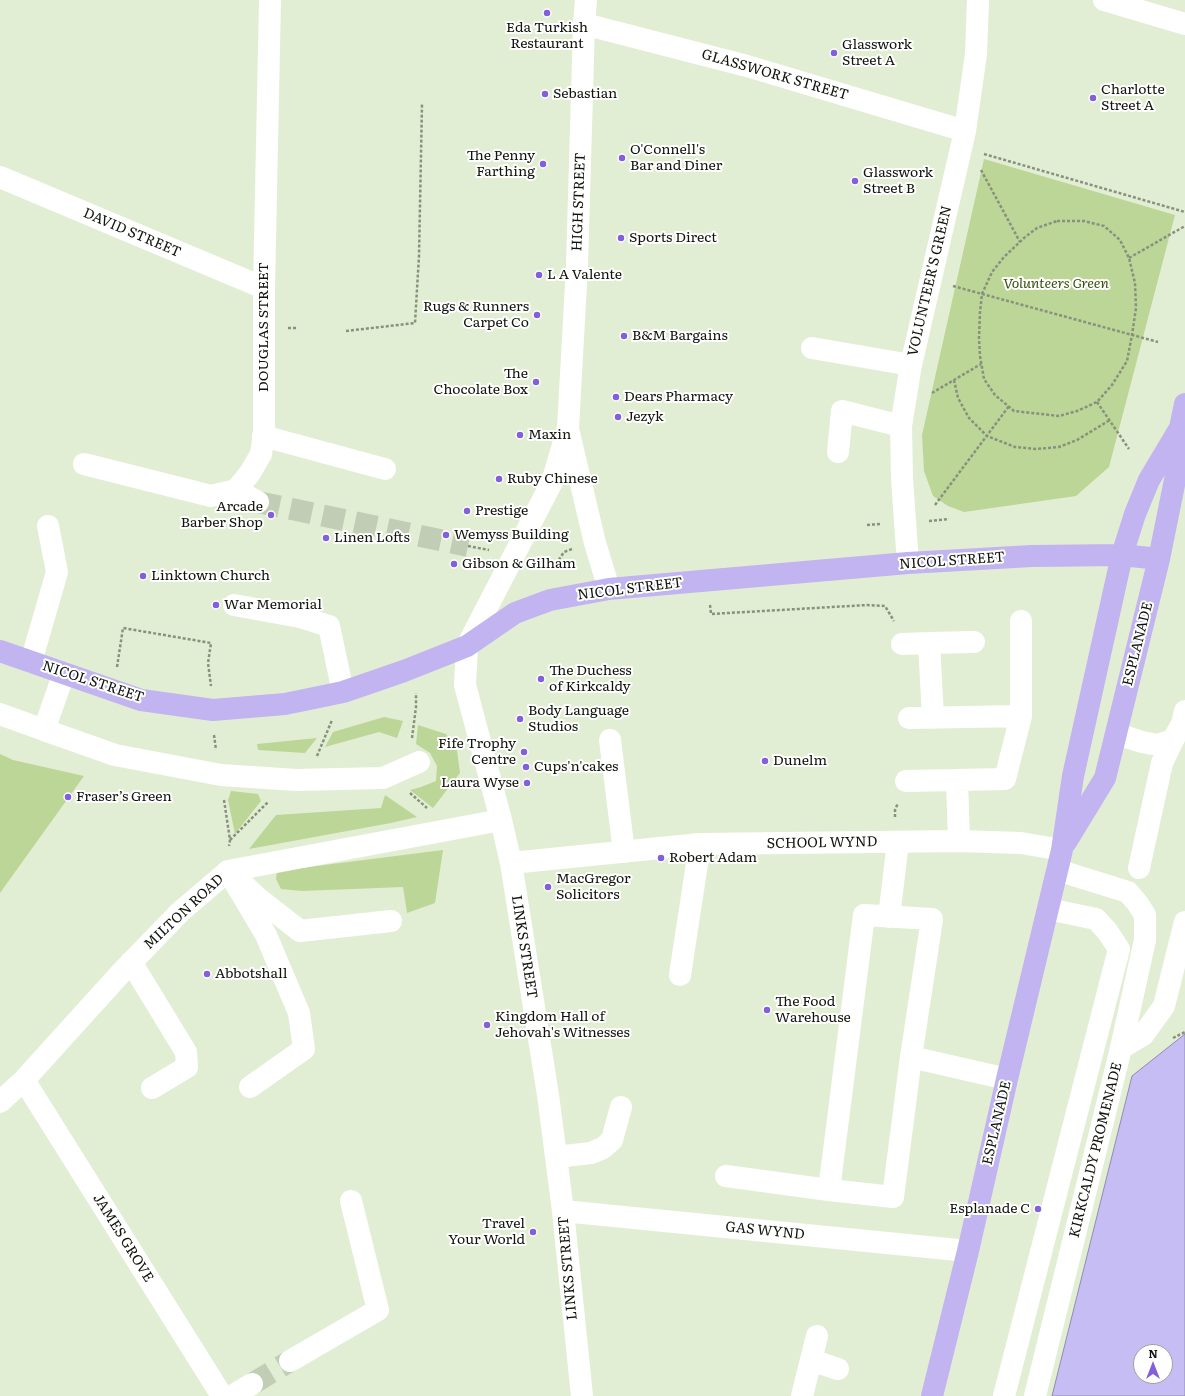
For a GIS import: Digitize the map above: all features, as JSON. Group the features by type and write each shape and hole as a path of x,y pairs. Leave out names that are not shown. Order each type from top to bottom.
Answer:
{"main road":[{"name":"ESPLANADE","path":"1062,850 1105,778 1159,559 1176,475 1185,404"},
{"name":"ESPLANADE","path":"932,1396 968,1251 1007,1079 1062,850 1073,776 1122,555 1135,514 1149,480 1183,429"},
{"name":"NICOL STREET","path":"0,651 141,700 213,710 285,704 343,692 467,646 515,612 550,600 609,589 908,563 1032,556 1122,555 1159,559"}],"street":[{"name":"DOUGLAS STREET","path":"236,490 250,473 261,454 263,436 264,288 270,0"},
{"name":"HIGH STREET","path":"467,646 552,482 568,428 577,266 586,0"},
{"name":"VOLUNTEER'S GREEN","path":"908,563 900,426 911,365 965,131 976,54 978,0"},
{"path":"1104,0 1185,24"},
{"name":"GLASSWORK STREET","path":"584,24 747,66 965,131"},
{"name":"DAVID STREET","path":"0,177 264,288"},
{"path":"812,348 911,365"},
{"path":"838,452 842,411 900,426"},
{"name":"HIGH STREET","path":"568,428 595,543 609,589"},
{"path":"263,436 385,468"},
{"path":"84,464 211,496 236,490 258,502"},
{"path":"31,662 57,572 48,526"},
{"path":"234,605 300,617 329,626 343,692"},
{"path":"906,781 1005,779 1021,716 1021,621"},
{"path":"902,644 974,642"},
{"path":"929,643 933,718"},
{"name":"LINKS STREET","path":"467,646 465,685 511,863 548,1095 563,1211 582,1396"},
{"path":"44,730 64,673"},
{"path":"1139,868 1162,763 1172,740 1182,724 1185,711"},
{"path":"0,714 115,755 221,775 296,780 382,778 415,764"},
{"path":"909,718 1021,716"},
{"path":"1117,734 1158,745 1172,740"},
{"path":"610,740 624,852"},
{"path":"957,780 959,841"},
{"name":"MILTON ROAD","path":"0,1102 24,1080 131,962 180,912 228,871 501,820"},
{"name":"SCHOOL WYND","path":"511,863 700,844 959,841 1021,844 1062,850"},
{"path":"889,917 898,842"},
{"path":"680,975 700,844"},
{"path":"1057,870 1128,892 1145,915 1145,940 1121,1048"},
{"path":"228,871 259,899 300,931 390,921"},
{"path":"228,871 266,935 299,1013 304,1049 250,1087"},
{"path":"1004,1396 1119,949 1107,931 1096,919 1048,909"},
{"path":"726,1176 829,1190 893,1197 932,919 864,915 829,1190"},
{"name":"KIRKCALDY PROMENADE","path":"1035,1396 1121,1048 1143,1035 1164,1006 1185,922"},
{"path":"131,962 186,1052 187,1068 152,1088"},
{"path":"912,1057 1007,1079"},
{"name":"JAMES GROVE","path":"24,1080 222,1396"},
{"path":"556,1157 591,1153 602,1148 612,1140 621,1107"},
{"path":"290,1361 378,1310 351,1201"},
{"name":"GAS WYND","path":"563,1211 968,1251"},
{"path":"802,1396 817,1336"},
{"path":"811,1360 838,1369"},
{"path":"232,1396 252,1384"}],"path":[{"path":"346,331 415,323 420,256 422,104"},
{"path":"965,131 981,153 1185,212"},
{"path":"979,165 1020,242"},
{"path":"1057,221 1084,222 1104,226 1120,240 1129,258 1135,289 1136,308 1127,361 1112,385 1097,402 1077,411 1058,416 1014,411 995,396 984,379 978,338 982,294 992,272 1004,257 1020,242 1037,228 1057,221"},
{"path":"1129,258 1185,226"},
{"path":"952,286 1158,342"},
{"path":"930,394 981,364"},
{"path":"954,380 958,398 969,418 987,436 1015,447 1036,449 1058,447 1078,440 1110,420"},
{"path":"1097,402 1130,448"},
{"path":"935,505 1009,406"},
{"path":"707,580 711,614 867,605 885,606 892,618 902,644"},
{"path":"114,690 123,628 211,643 208,663 213,710"},
{"path":"415,666 415,764 410,794 433,814 443,832"},
{"path":"314,762 343,692"},
{"path":"223,793 230,840 226,857 228,871"},
{"path":"230,840 270,801"}],"green space":[{"name":"Volunteers Green","path":"984,159 1175,215 1109,467 1076,496 964,512 948,506 933,496 924,471 922,435"},
{"path":"384,717 403,721 397,738 379,732 325,747 333,732"},
{"path":"418,725 446,734 457,750 460,773 433,808 410,790 436,781 437,766 430,753 416,744"},
{"path":"317,738 305,753 258,750 257,744"},
{"name":"Fraser’s Green","path":"0,754 13,760 84,776 0,893"},
{"path":"231,791 258,794 261,801 235,834 228,800"},
{"path":"385,795 417,817 249,849 276,815 381,808"},
{"path":"443,850 435,903 407,913 403,887 302,891 281,889 276,879 277,871"}],"shaded area":[{"path":"1185,1034 1185,1396 1052,1396 1132,1076"}],"tunnel":[{"path":"258,502 468,546"},
{"path":"252,1384 290,1361"}],"place":[{"name":"Eda Turkish Restaurant","path":"547,13"},
{"name":"Glasswork Street A","path":"834,53"},
{"name":"Sebastian","path":"545,94"},
{"name":"Charlotte Street A","path":"1093,98"},
{"name":"O'Connell's Bar and Diner","path":"622,158"},
{"name":"The Penny Farthing","path":"543,164"},
{"name":"Glasswork Street B","path":"855,181"},
{"name":"Sports Direct","path":"621,238"},
{"name":"L A Valente","path":"539,275"},
{"name":"Rugs & Runners Carpet Co","path":"537,315"},
{"name":"B&M Bargains","path":"624,336"},
{"name":"The Chocolate Box","path":"536,382"},
{"name":"Dears Pharmacy","path":"616,397"},
{"name":"Jezyk","path":"618,417"},
{"name":"Maxin","path":"520,435"},
{"name":"Ruby Chinese","path":"499,479"},
{"name":"Prestige","path":"467,511"},
{"name":"Arcade Barber Shop","path":"271,515"},
{"name":"Wemyss Building","path":"446,535"},
{"name":"Linen Lofts","path":"326,538"},
{"name":"Gibson & Gilham","path":"454,564"},
{"name":"Linktown Church","path":"143,576"},
{"name":"War Memorial","path":"216,605"},
{"name":"The Duchess of Kirkcaldy","path":"541,679"},
{"name":"Body Language Studios","path":"520,719"},
{"name":"Fife Trophy Centre","path":"524,752"},
{"name":"Dunelm","path":"765,761"},
{"name":"Cups'n'cakes","path":"526,767"},
{"name":"Laura Wyse","path":"527,783"},
{"name":"Fraser’s Green","path":"68,797"},
{"name":"Robert Adam","path":"661,858"},
{"name":"MacGregor Solicitors","path":"548,887"},
{"name":"Abbotshall","path":"207,974"},
{"name":"The Food Warehouse","path":"767,1010"},
{"name":"Kingdom Hall of Jehovah's Witnesses","path":"487,1025"},
{"name":"Esplanade C","path":"1038,1209"},
{"name":"Travel Your World","path":"533,1232"}]}
